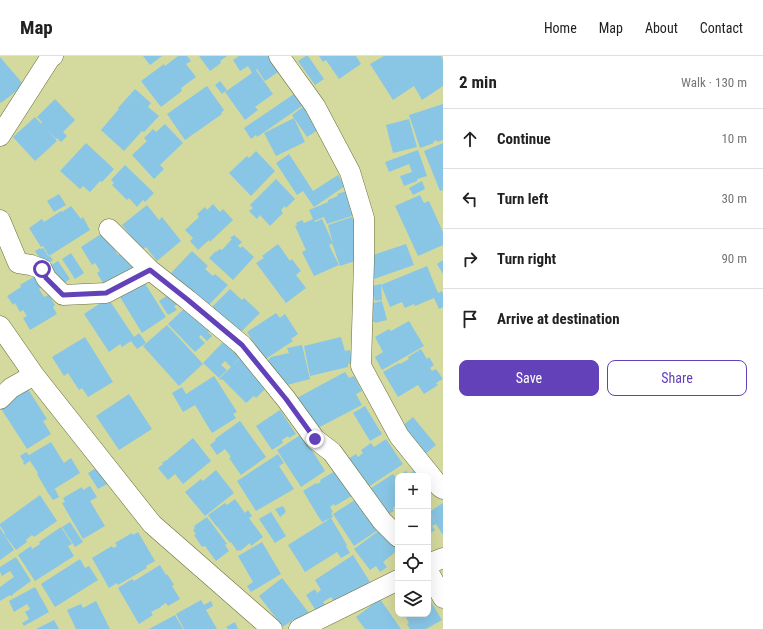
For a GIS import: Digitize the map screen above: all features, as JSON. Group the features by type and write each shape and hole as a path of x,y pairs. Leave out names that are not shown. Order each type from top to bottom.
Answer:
{"street":[{"path":"279,56 314,106 350,172 364,218 361,366 400,436 443,489"},
{"path":"0,136 51,57"},
{"path":"0,220 4,248 18,263 31,265 42,269 46,278 63,295 106,293 150,270"},
{"path":"109,229 150,270 242,345 286,399 315,439 332,452 382,521 395,534"},
{"path":"0,326 34,375 152,524 272,629"},
{"path":"0,399 12,388 34,375"},
{"path":"431,563 443,558"},
{"path":"431,576 443,598"},
{"path":"299,629 396,581"}],"building":[{"path":"143,56 162,56 150,65"},
{"path":"178,56 187,56 191,61 186,64 196,77 181,88 182,91 161,107 141,81 164,64 165,66"},
{"path":"199,56 227,56 220,61 221,63 210,71"},
{"path":"239,56 269,56 278,72 265,81 257,69 256,70 273,94 255,107 258,110 245,120 225,92 252,73 248,66 240,71 233,60"},
{"path":"308,56 324,79 315,85 298,61"},
{"path":"319,56 356,56 361,64 339,79 326,60 323,62"},
{"path":"384,56 441,56 443,60 443,86 422,100 414,86 393,100 370,64"},
{"path":"0,57 24,85 1,103 0,102"},
{"path":"220,81 227,90 222,94 215,85"},
{"path":"207,86 224,110 221,113 222,114 185,140 167,114"},
{"path":"135,89 151,103 148,107 159,116 144,132 142,131 124,151 101,130"},
{"path":"294,94 302,106 257,137 256,135 251,139 244,128"},
{"path":"55,99 75,120 63,132 67,136 61,142 41,124 42,122 37,117"},
{"path":"443,104 443,140 437,142 437,140 433,142 434,143 420,148 409,115"},
{"path":"303,107 318,130 307,137 292,115"},
{"path":"35,117 57,141 35,161 13,137"},
{"path":"294,118 305,142 276,156 264,133"},
{"path":"409,119 417,147 393,153 386,125"},
{"path":"165,124 183,143 160,165 164,169 154,179 132,155 147,141 144,138 153,129 156,132"},
{"path":"86,143 114,169 90,192 83,186 80,189 60,171"},
{"path":"443,143 443,190 440,191 424,151"},
{"path":"418,150 427,176 417,179 417,181 404,186 400,176 412,172 409,164 389,172 385,162"},
{"path":"256,151 275,171 251,196 229,173 247,156 249,158"},
{"path":"289,154 313,191 338,175 345,186 314,207 303,191 297,195 276,163"},
{"path":"125,165 154,193 145,202 143,200 137,207 129,198 127,200 112,185 114,183 111,180"},
{"path":"276,179 295,199 286,208 285,206 281,210 283,213 270,226 260,215 257,219 249,211 253,208 250,205"},
{"path":"422,181 425,189 413,195 409,188"},
{"path":"350,190 358,214 327,224 324,217 314,221 315,222 322,219 333,243 329,245 339,265 314,276 302,252 306,250 295,226 297,225 296,223 302,220 304,223 313,219 309,210 328,202 328,200 338,196 337,194"},
{"path":"59,194 66,205 54,212 47,201"},
{"path":"420,195 424,203 429,201 443,232 443,245 418,256 395,206"},
{"path":"213,204 220,212 223,209 233,220 210,242 209,240 198,250 190,241 193,238 185,230 199,217 197,214 205,207 207,210"},
{"path":"147,205 159,220 162,217 181,241 157,261 146,247 142,250 122,225"},
{"path":"71,206 81,219 83,217 90,230 49,256 43,246 41,247 29,228 42,219 44,222"},
{"path":"352,217 358,233 353,234 357,246 354,247 358,260 340,266 332,243 328,225"},
{"path":"104,232 118,255 123,252 135,270 106,288 97,273 100,271 95,263 92,265 81,247"},
{"path":"234,235 242,242 238,246 241,248 242,246 254,257 233,280 209,258 216,251 220,249 222,250 232,239 230,238"},
{"path":"278,244 290,261 292,259 301,271 296,275 306,288 286,303 256,263 264,258 262,256"},
{"path":"406,244 414,265 374,279 367,257"},
{"path":"43,248 53,260 45,266 35,251"},
{"path":"192,251 208,266 205,269 213,276 215,274 228,285 205,309 170,274"},
{"path":"71,253 84,273 75,279 62,259"},
{"path":"443,260 443,274 437,264"},
{"path":"58,261 70,279 60,286 48,267"},
{"path":"427,266 438,293 442,291 443,293 443,307 439,309 434,298 415,306 414,304 405,308 402,302 390,307 381,285"},
{"path":"37,275 44,286 39,289 44,297 49,295 55,305 53,307 57,314 30,330 23,318 27,316 23,310 20,312 15,303 13,305 7,296 21,287 20,285"},
{"path":"141,277 166,317 142,333 117,292"},
{"path":"381,284 382,300 375,301 372,286"},
{"path":"230,289 242,300 244,298 260,313 239,334 212,307"},
{"path":"174,291 181,302 174,306 177,310 168,315 159,301"},
{"path":"108,298 134,337 139,333 146,343 137,349 131,341 122,347 120,344 109,352 84,314"},
{"path":"382,301 387,320 375,323 372,322 369,304"},
{"path":"189,304 212,329 208,332 212,336 207,341 201,335 199,337 205,343 195,352 168,324"},
{"path":"276,313 280,318 285,314 298,334 291,339 293,341 261,362 248,346 254,343 247,332"},
{"path":"409,321 424,346 382,370 375,357 383,352 375,337 389,329 391,331"},
{"path":"167,325 203,364 179,386 143,346"},
{"path":"85,337 113,382 88,397 82,388 79,390 68,373 64,376 52,357"},
{"path":"341,337 345,351 350,350 353,363 348,364 348,367 310,376 304,346"},
{"path":"224,341 241,356 231,367 225,361 221,365 227,370 219,378 203,363"},
{"path":"302,345 310,379 283,386 264,365 271,357 289,353 287,348"},
{"path":"421,349 427,359 429,357 434,365 430,368 432,371 436,369 443,379 436,383 438,385 424,394 418,385 398,397 383,372 409,359 408,357"},
{"path":"242,356 267,387 256,398 254,396 246,403 222,379 219,379"},
{"path":"345,372 349,378 354,376 362,391 356,394 362,405 312,431 295,399"},
{"path":"214,376 237,412 233,414 236,418 212,433 195,405 183,412 172,393 182,387 186,394"},
{"path":"26,386 47,419 43,421 51,434 27,449 0,407"},
{"path":"129,394 152,429 119,450 96,416"},
{"path":"365,406 382,434 370,441 353,413"},
{"path":"280,410 296,434 289,438 288,436 282,440 283,443 272,450 256,426"},
{"path":"413,417 436,445 424,455 401,427"},
{"path":"240,421 266,457 241,475 229,458 231,457 225,449 217,455 210,445 216,440 215,439"},
{"path":"302,434 325,471 301,487 277,450"},
{"path":"193,438 211,461 183,484 175,474 168,480 158,468"},
{"path":"386,439 403,464 362,491 343,462 356,454 358,457 363,453 361,450 371,443 374,447"},
{"path":"51,442 64,463 71,458 80,473 48,493 30,461 24,465 24,462 20,456 26,452 29,455"},
{"path":"278,454 284,463 279,466 294,489 256,511 237,481"},
{"path":"98,467 109,483 98,489 88,473"},
{"path":"342,467 353,495 335,506 334,504 330,507 333,512 331,513 333,517 322,522 303,491 316,483 321,482 320,480"},
{"path":"216,470 234,493 205,516 185,492 201,479 203,481"},
{"path":"393,474 395,477 394,511 382,518 365,492"},
{"path":"90,486 97,497 90,501 105,526 83,539 62,503 65,502 63,498 82,487 83,490"},
{"path":"55,489 59,497 53,500 48,493"},
{"path":"40,495 57,521 34,537 32,535 26,540 27,542 16,550 4,534 5,533 0,524"},
{"path":"358,498 371,510 364,514 366,517 369,516 378,530 354,546 333,514"},
{"path":"235,499 245,513 248,510 252,516 249,518 263,537 251,546 250,543 240,551 237,551 208,515 225,503 227,505"},
{"path":"443,503 443,535 436,524 432,526 435,530 431,533 431,516 435,522 431,515 431,511"},
{"path":"283,506 286,512 280,517 275,509"},
{"path":"271,512 286,536 275,543 259,519"},
{"path":"207,517 227,544 225,545 229,551 216,561 205,546 202,547 194,535 196,534 193,530 195,528 194,526"},
{"path":"331,518 350,553 341,558 337,552 305,572 288,545"},
{"path":"70,522 83,542 75,547 62,527"},
{"path":"385,526 395,539 395,552 383,562 387,567 380,572 376,566 370,570 354,549"},
{"path":"61,527 72,544 68,546 74,556 35,581 18,555 31,546 32,549 40,544 39,542"},
{"path":"0,528 14,550 0,560"},
{"path":"138,532 155,561 146,566 147,568 118,585 117,583 109,588 92,558 112,546 113,548 117,546 115,543 132,533 133,535"},
{"path":"262,542 281,574 251,592 247,586 253,582 238,556"},
{"path":"353,555 370,582 336,604 331,597 323,602 327,608 318,614 306,595 315,589 317,593 321,590 315,580"},
{"path":"16,557 31,581 13,595 10,595 0,601 0,587 14,577 10,571 2,576 0,567"},
{"path":"80,559 85,568 89,566 98,580 55,607 41,584"},
{"path":"160,565 174,585 172,586 180,599 168,606 166,603 151,612 153,615 139,624 118,588 132,579 134,581"},
{"path":"282,578 309,613 300,626 294,619 283,627 259,596"},
{"path":"35,587 49,612 24,626 22,623 29,619 25,612 30,609 27,604 14,612 9,601"},
{"path":"380,599 401,629 365,629 356,617"},
{"path":"201,600 204,605 211,601 213,606 206,610 217,629 184,629 176,614"},
{"path":"96,601 110,629 76,629 67,610 81,604 83,608"},
{"path":"431,602 442,620 426,629 410,629 407,624 409,623 406,617 431,617"},
{"path":"175,615 183,629 149,629"},
{"path":"54,620 59,629 36,629"},
{"path":"235,622 238,629 228,629 226,627"}],"route":[{"path":"42,269 46,278 63,295 106,293 150,270 242,345 286,399 315,439"}]}
